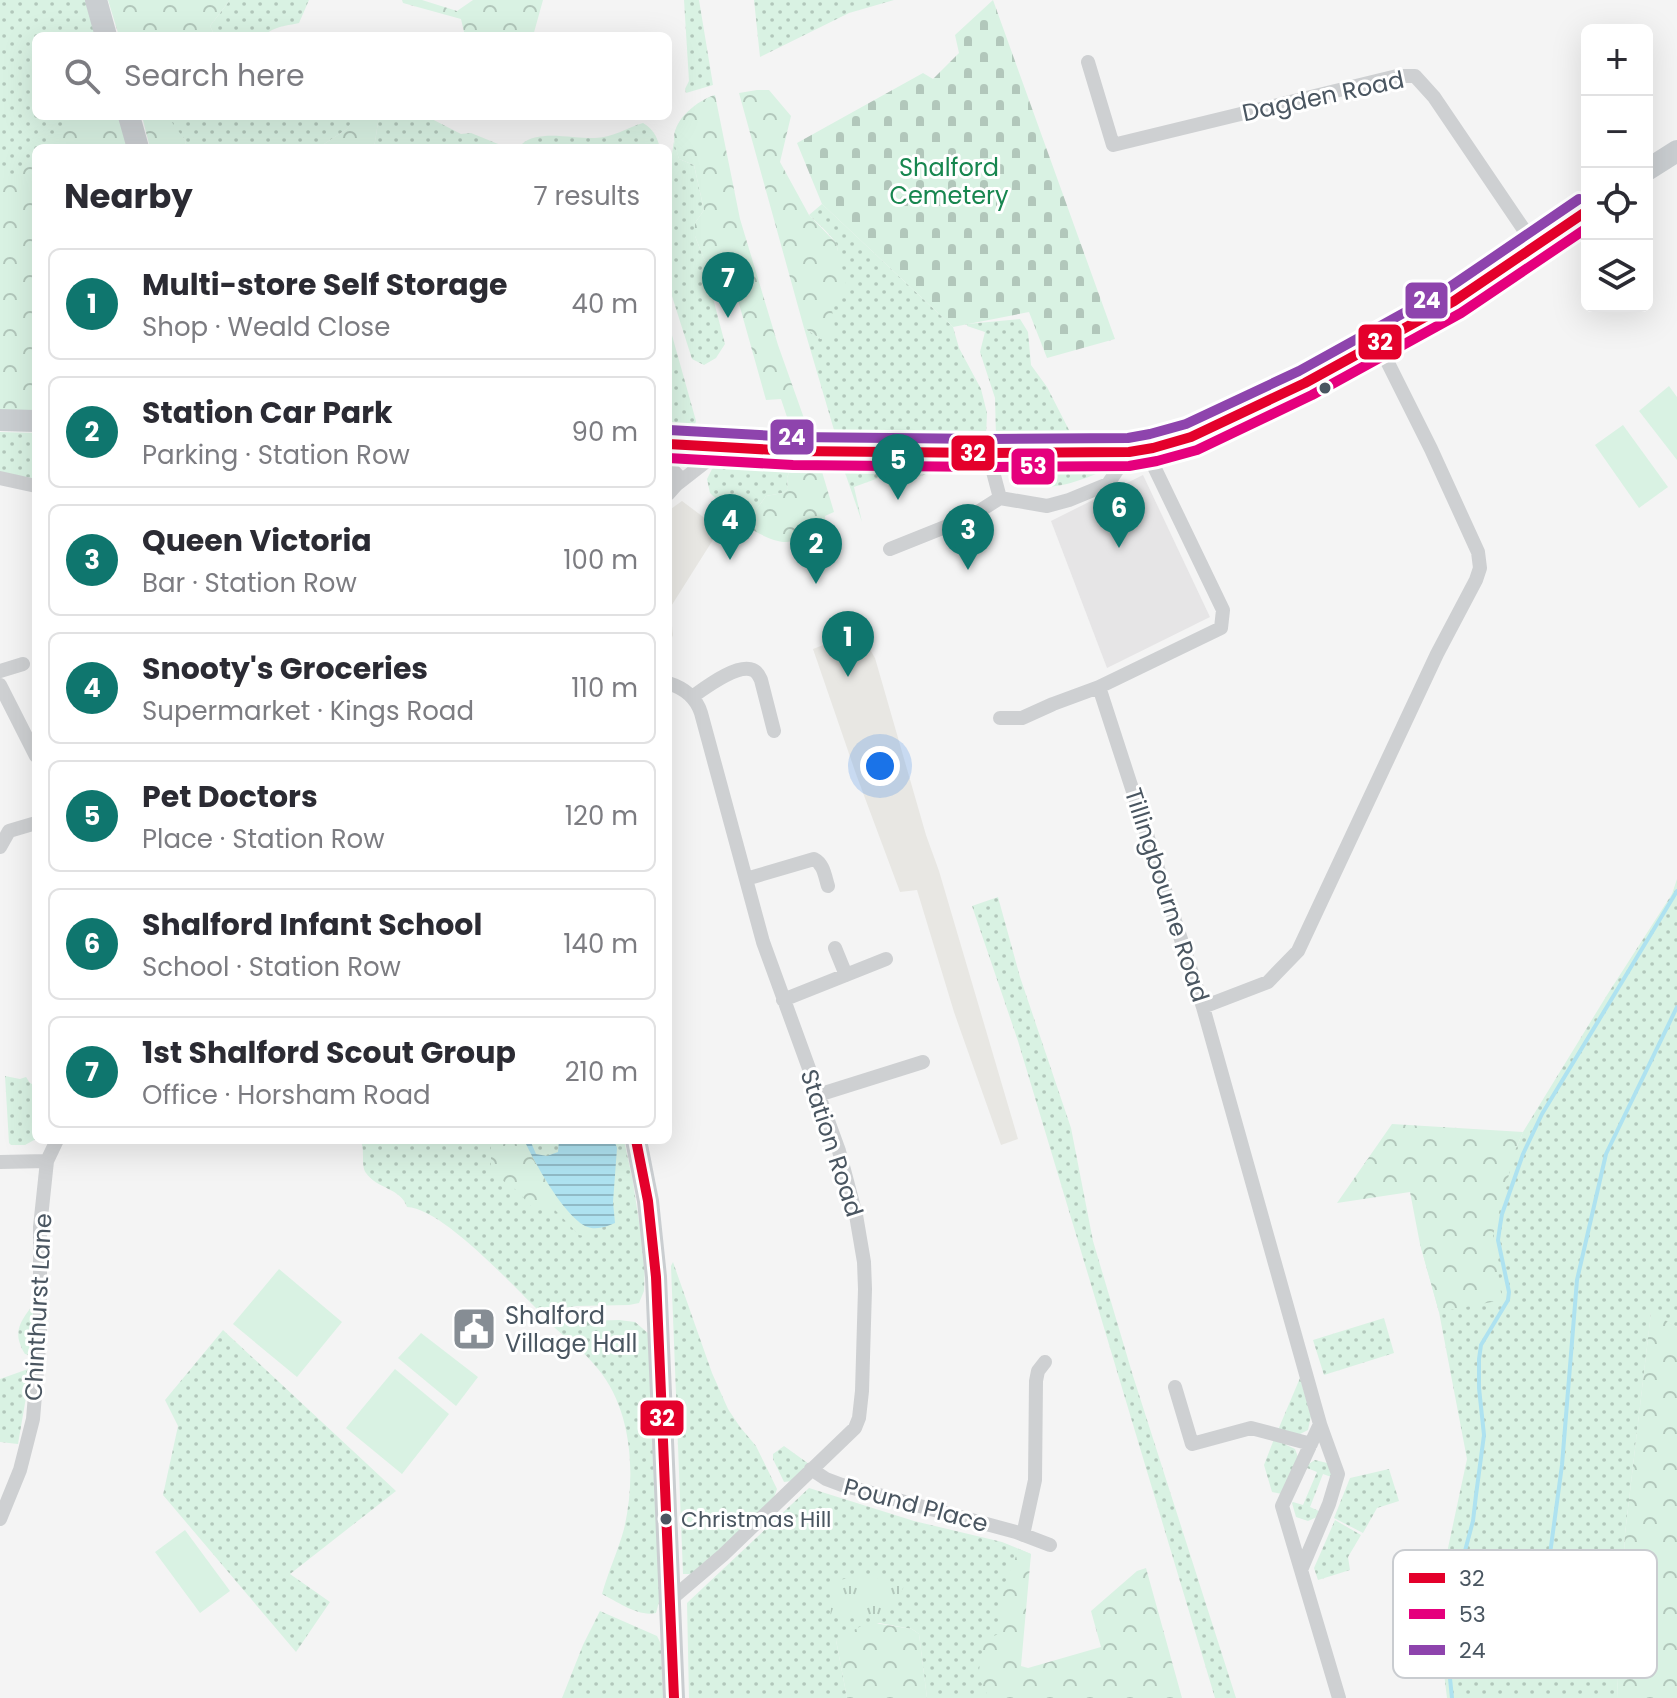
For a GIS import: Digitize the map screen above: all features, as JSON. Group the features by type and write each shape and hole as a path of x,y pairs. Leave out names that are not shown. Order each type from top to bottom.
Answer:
{"main road":[{"path":"96,0 105,32"},
{"path":"130,120 137,144"},
{"path":"1650,168 1677,151"},
{"path":"672,444 860,452 1138,451 1191,437 1305,383 1454,301 1581,215"},
{"path":"0,420 32,421"},
{"path":"637,1144 648,1201 656,1277 674,1698"}],"street":[{"name":"Dagden Road","path":"1088,62 1113,145 1397,76 1415,76 1434,97 1535,246"},
{"path":"1203,1007 1268,982 1298,951 1480,568 1478,552 1443,474 1378,343"},
{"path":"672,490 726,446"},
{"path":"890,549 970,517 1000,498 1047,506 1069,500 1108,484 1138,451 1223,610 1221,628 1099,687 1022,718 1000,718"},
{"path":"988,453 1000,498"},
{"path":"672,469 682,480"},
{"path":"0,478 32,485"},
{"path":"0,671 23,664"},
{"path":"672,684 692,697 726,675 753,669 761,680 774,731"},
{"path":"0,685 32,748"},
{"name":"Tillingbourne Road","path":"1099,687 1203,1007 1320,1424 1338,1474 1301,1570"},
{"name":"Station Road","path":"669,1601 723,1555 844,1440 857,1423 865,1341 865,1279 859,1226 848,1180 763,942 701,713 692,697"},
{"path":"0,847 9,831 32,824"},
{"path":"746,879 814,859 819,862 828,886"},
{"path":"835,948 846,975"},
{"path":"783,1000 886,959"},
{"path":"818,1095 923,1062"},
{"name":"Chinthurst Lane","path":"0,1519 20,1470 33,1419 40,1335 40,1227 47,1161 55,1144"},
{"path":"0,1162 47,1161"},
{"path":"1023,1535 1035,1480 1036,1381 1038,1371 1045,1362"},
{"path":"1175,1387 1192,1444 1251,1428 1311,1444"},
{"path":"1320,1424 1282,1506 1339,1698"},
{"name":"Pound Place","path":"811,1469 842,1485 1050,1545"}],"shaded area":[{"path":"1143,475 1210,617 1107,668 1051,521"},
{"path":"682,501 710,522 716,535 672,605 672,508"},
{"path":"859,631 875,658 1018,1139 1001,1145 954,1012 917,890 900,892 813,649"}],"green space":[{"path":"0,0 87,0 96,32 32,32 32,120 122,120 129,144 32,144 32,411 0,410"},
{"path":"108,0 230,0 210,26 213,32 118,32"},
{"path":"230,0 309,0 299,23 269,32 213,32 210,26"},
{"path":"402,0 422,0 457,11 473,0 543,0 534,32 464,32 461,19 403,3"},
{"path":"684,0 699,0 713,85 686,93 689,81"},
{"path":"754,0 894,0 849,13 760,57"},
{"name":"Shalford Cemetery","path":"993,0 1115,339 1047,358 1029,312 953,327 822,204 797,143 923,73 933,79 959,53 955,35"},
{"path":"769,90 791,116 780,162 809,215 836,243 848,292 831,304 836,334 821,339 804,328 739,93"},
{"path":"715,95 740,219 778,345 811,438 793,435 781,399 766,400 736,293 730,292 723,272 704,259 695,236 695,223 704,210 694,165 679,159 674,138 682,117 701,101"},
{"path":"69,120 122,120 129,144 47,144"},
{"path":"143,120 170,120 186,144 149,144"},
{"path":"168,120 354,120 347,129 324,144 186,144"},
{"path":"353,120 378,120 375,144 324,144 347,129"},
{"path":"378,120 434,120 461,134 471,133 498,144 375,144"},
{"path":"643,123 654,133 658,144 522,144 529,139 547,136 601,138"},
{"path":"674,141 679,159 694,165 704,210 695,223 695,236 704,259 723,272 730,292 713,298 725,344 716,358 704,365 692,359 672,296"},
{"path":"32,160 32,411 0,410 0,174 18,175"},
{"path":"822,204 953,327 959,348 981,389 987,413 986,436 834,430 804,328 821,339 838,263 836,244 809,215"},
{"path":"1020,319 1028,332 1031,365 1047,387 1070,432 1056,438 996,437 995,398 980,352 985,332 967,324"},
{"path":"672,335 696,421 693,430 672,427"},
{"path":"1669,386 1677,397 1677,460 1639,411"},
{"path":"1623,425 1668,487 1639,508 1595,445"},
{"path":"0,432 32,433 32,478 0,473"},
{"path":"750,457 792,464 787,478 788,489 766,496 745,526 710,493 707,479 712,469 721,462"},
{"path":"841,461 979,462 978,466 931,468 932,472 889,487 884,476 854,487 862,522"},
{"path":"1000,463 1114,466 1071,483 1036,487 1022,482"},
{"path":"792,464 820,465 834,512 825,516 826,527 800,527 798,539 785,542 771,539 745,526 766,496 788,489 787,478"},
{"path":"1677,879 1677,1327 1651,1313 1624,1550 1448,1550 1467,1459 1439,1312 1420,1244 1516,1148 1607,995 1672,894"},
{"path":"998,897 1020,977 1071,1128 1093,1241 1133,1376 1236,1698 1215,1698 1018,1041 972,906"},
{"path":"5,1076 26,1077 32,1084 32,1141 25,1145 9,1143"},
{"path":"1392,1124 1523,1132 1493,1235 1502,1300 1439,1312 1420,1244 1410,1192 1337,1203"},
{"path":"362,1144 625,1144 645,1262 644,1291 639,1303 539,1311 457,1233 422,1211 407,1207 400,1196 371,1178 364,1169"},
{"path":"491,1144 526,1144 569,1212 588,1226 600,1229 588,1237 579,1235 555,1210 533,1208 516,1190 491,1172"},
{"path":"673,1262 728,1409 756,1446 777,1489 772,1503 694,1574 683,1574"},
{"path":"279,1269 342,1322 297,1377 233,1324"},
{"path":"35,1302 33,1356 25,1354 18,1332"},
{"path":"1651,1312 1677,1327 1677,1698 1617,1698 1618,1678 1657,1678 1657,1550 1624,1550"},
{"path":"1384,1318 1394,1353 1324,1375 1313,1340"},
{"path":"548,1322 635,1322 649,1334 660,1598 656,1613 649,1614 635,1611 602,1594 622,1537 630,1488 629,1446 619,1405 598,1369"},
{"path":"223,1330 396,1491 290,1574 330,1602 296,1652 163,1495 178,1426 165,1400"},
{"path":"421,1333 478,1377 456,1406 398,1358"},
{"path":"31,1368 18,1444 0,1442 0,1379"},
{"path":"395,1369 449,1414 402,1474 346,1428"},
{"path":"1300,1378 1311,1416 1308,1430 1296,1436 1278,1430"},
{"path":"1274,1439 1295,1449 1298,1457 1282,1494 1272,1492 1264,1465"},
{"path":"784,1446 809,1464 792,1481 784,1482 773,1454"},
{"path":"1315,1460 1327,1463 1334,1478 1323,1474 1310,1507 1321,1512 1308,1521 1296,1517 1292,1503 1303,1505 1317,1472 1307,1468 1307,1465"},
{"path":"1389,1469 1399,1501 1377,1508 1363,1533 1334,1518 1350,1478"},
{"path":"809,1488 914,1521 1002,1542 1031,1554 1001,1698 927,1698 919,1634 912,1629 879,1623 836,1640 847,1698 689,1698 687,1603"},
{"path":"1335,1520 1361,1535 1348,1557 1350,1570 1318,1580 1314,1568"},
{"path":"185,1530 230,1591 200,1613 155,1552"},
{"path":"1019,1549 1031,1554 1021,1666 1028,1668 1101,1647 1091,1611 1137,1571 1146,1568 1182,1698 989,1698 978,1676 984,1641 998,1634 998,1600"},
{"path":"865,1575 905,1585 888,1614 830,1618 834,1581"},
{"path":"600,1611 657,1636 661,1644 664,1698 562,1698"},
{"path":"874,1623 912,1629 919,1634 927,1698 847,1698 836,1640 863,1625"},
{"path":"1445,1678 1618,1678 1617,1698 1447,1698"}],"water":[{"path":"526,1144 532,1144 536,1154 547,1156 558,1152 559,1144 616,1144 615,1223 593,1228 576,1220 550,1187"}],"waterway":[{"path":"1465,1550 1473,1521 1484,1435 1479,1388 1481,1345 1508,1300 1509,1292 1498,1240 1502,1214 1523,1154 1542,1114 1677,891"},
{"path":"1551,1550 1562,1465 1577,1280 1606,1154 1677,1007"},
{"path":"1450,1678 1452,1698"}],"transit line":[{"name":"24","path":"672,430 793,437 988,439 1128,438 1150,434 1186,424 1299,371 1447,289 1579,199"},
{"name":"32","path":"672,444 793,451 988,453 1129,452 1153,448 1191,437 1305,383 1454,301 1581,215"},
{"name":"53","path":"672,458 793,465 988,467 1129,466 1157,461 1197,450 1312,395 1461,313 1581,232"},
{"name":"32","path":"637,1144 648,1201 656,1277 674,1698"}],"place":[{"name":"1st Shalford Scout Group","path":"728,318"},
{"name":"Pet Doctors","path":"898,500"},
{"name":"Shalford Infant School","path":"1119,548"},
{"name":"Snooty's Groceries","path":"730,560"},
{"name":"Queen Victoria","path":"968,570"},
{"name":"Station Car Park","path":"816,584"},
{"name":"Multi-store Self Storage","path":"848,677"},
{"name":"Shalford Village Hall","path":"474,1329"},
{"name":"Christmas Hill","path":"666,1519"}]}
